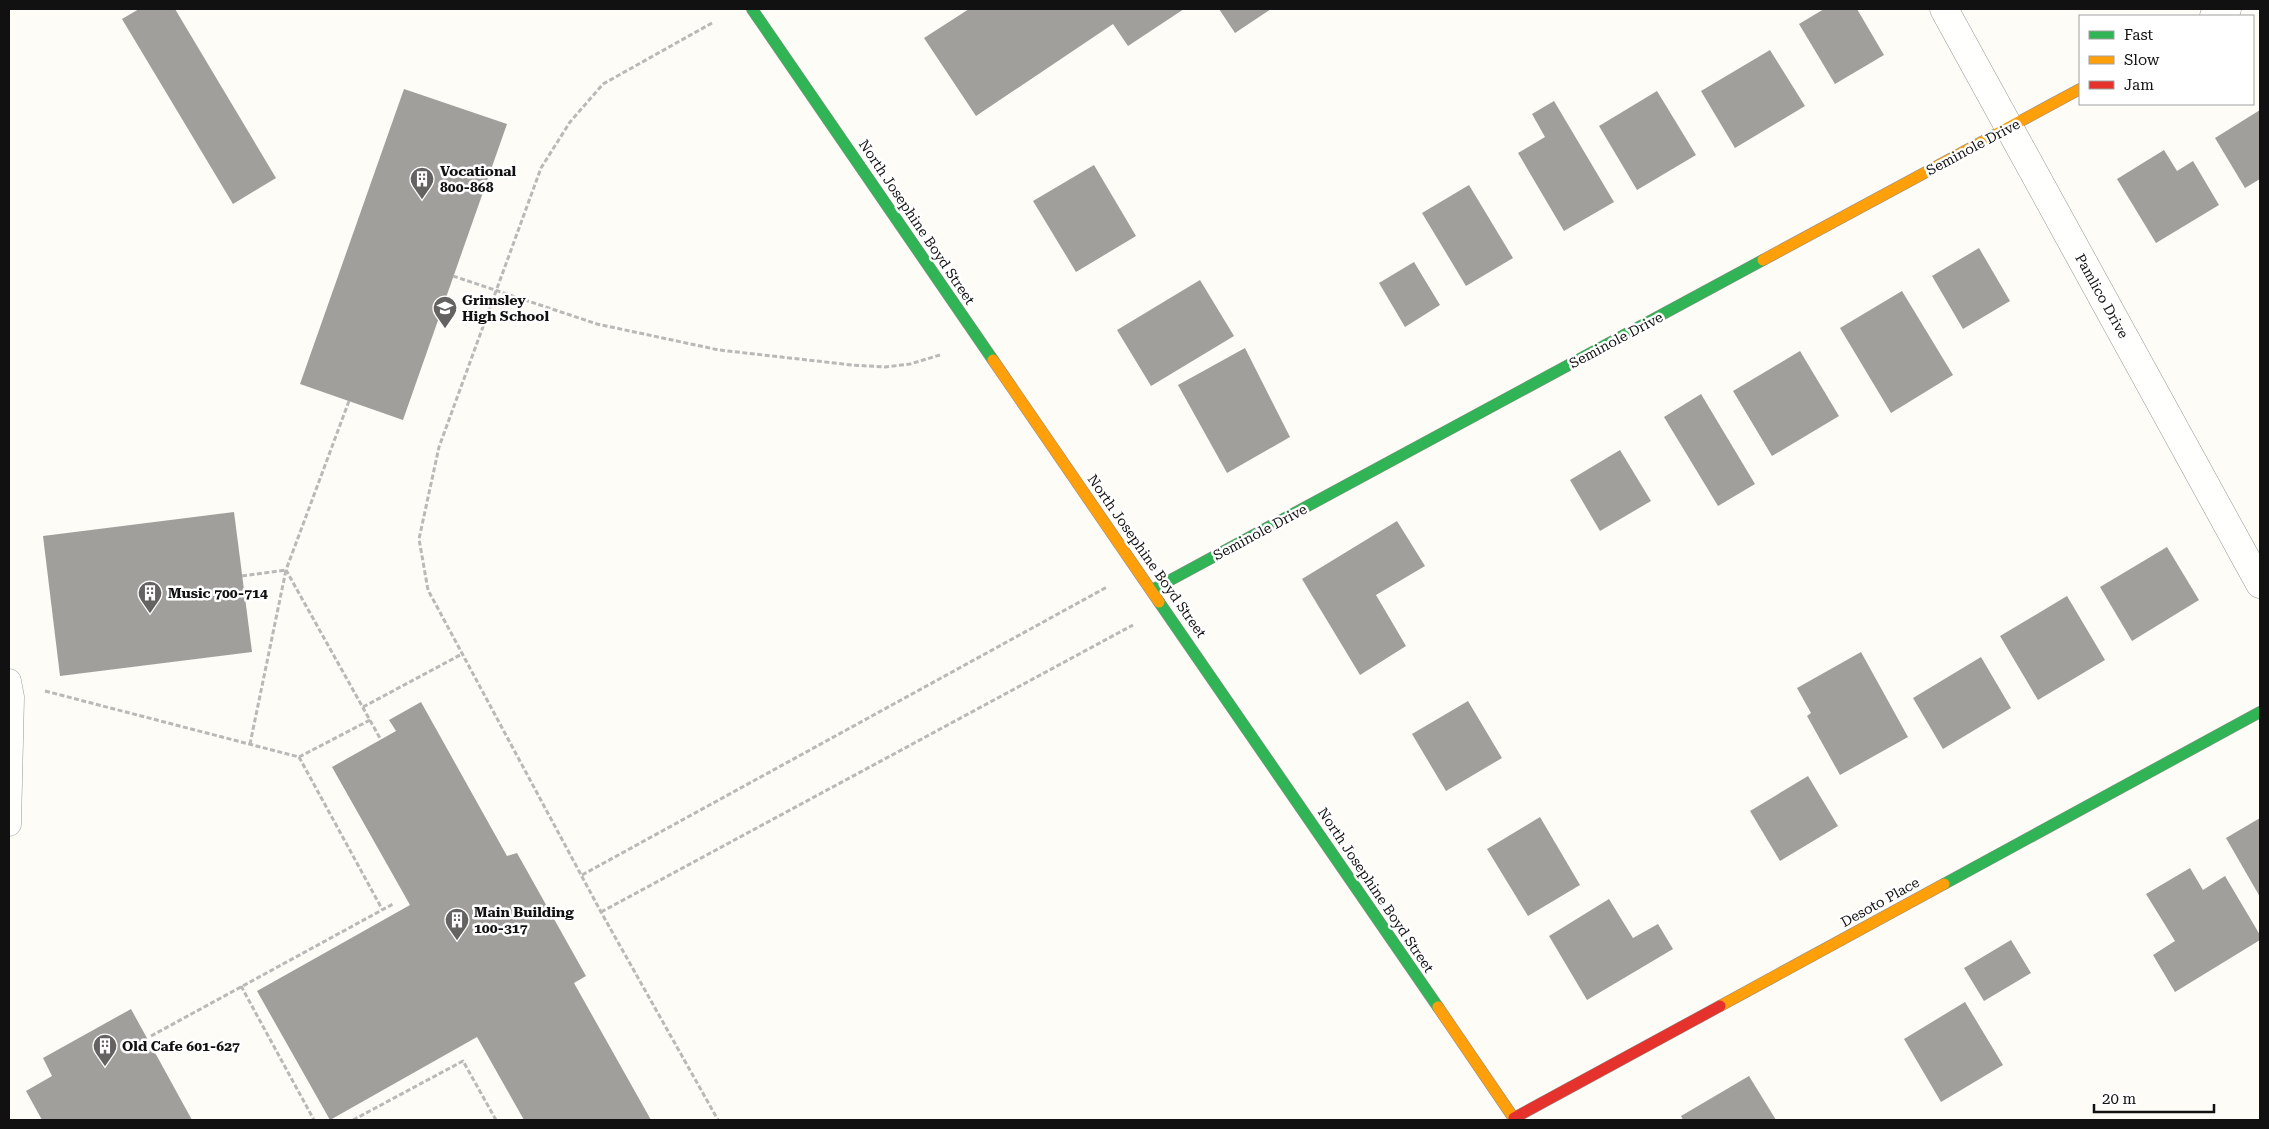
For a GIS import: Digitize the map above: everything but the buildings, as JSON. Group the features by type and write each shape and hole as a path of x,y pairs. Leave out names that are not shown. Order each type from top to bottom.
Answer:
{"street":[{"name":"North Josephine Boyd Street","path":"752,9 1515,1119"},
{"name":"Pamlico Drive","path":"1944,9 2260,584"},
{"path":"2216,15 2228,9"},
{"name":"Seminole Drive","path":"1152,590 2079,90"},
{"name":"Desoto Place","path":"1515,1119 2260,712"}],"lane":[{"path":"9,681 12,697 9,824"}],"path":[{"path":"712,23 603,84 570,122 541,168 439,447 419,539 428,590 602,912 718,1120"},
{"path":"453,276 597,324 719,350 852,365 885,366 910,364 940,355"},
{"path":"250,744 286,570 349,401"},
{"path":"242,576 286,570"},
{"path":"286,570 381,740"},
{"path":"582,875 1138,570"},
{"path":"602,912 1164,608"},
{"path":"363,707 462,654"},
{"path":"44,690 299,757 370,720"},
{"path":"299,757 382,910"},
{"path":"151,1036 393,904"},
{"path":"241,986 314,1120"},
{"path":"353,1120 464,1061 496,1120"}],"traffic: fast":[{"path":"752,9 993,360"},
{"path":"1152,590 1763,260"},
{"path":"1159,602 1438,1007"},
{"path":"1944,884 2260,712"}],"traffic: slow":[{"path":"1763,260 2079,90"},
{"path":"993,360 1159,602"},
{"path":"1720,1006 1944,884"},
{"path":"1438,1007 1515,1120"}],"traffic: jam":[{"path":"1514,1118 1720,1006"}],"place":[{"name":"Vocational 800-868","path":"422,200"},
{"name":"Grimsley High School","path":"445,329"},
{"name":"Music 700-714","path":"150,614"},
{"name":"Main Building 100-317","path":"457,941"},
{"name":"Old Cafe 601-627","path":"105,1067"}]}
